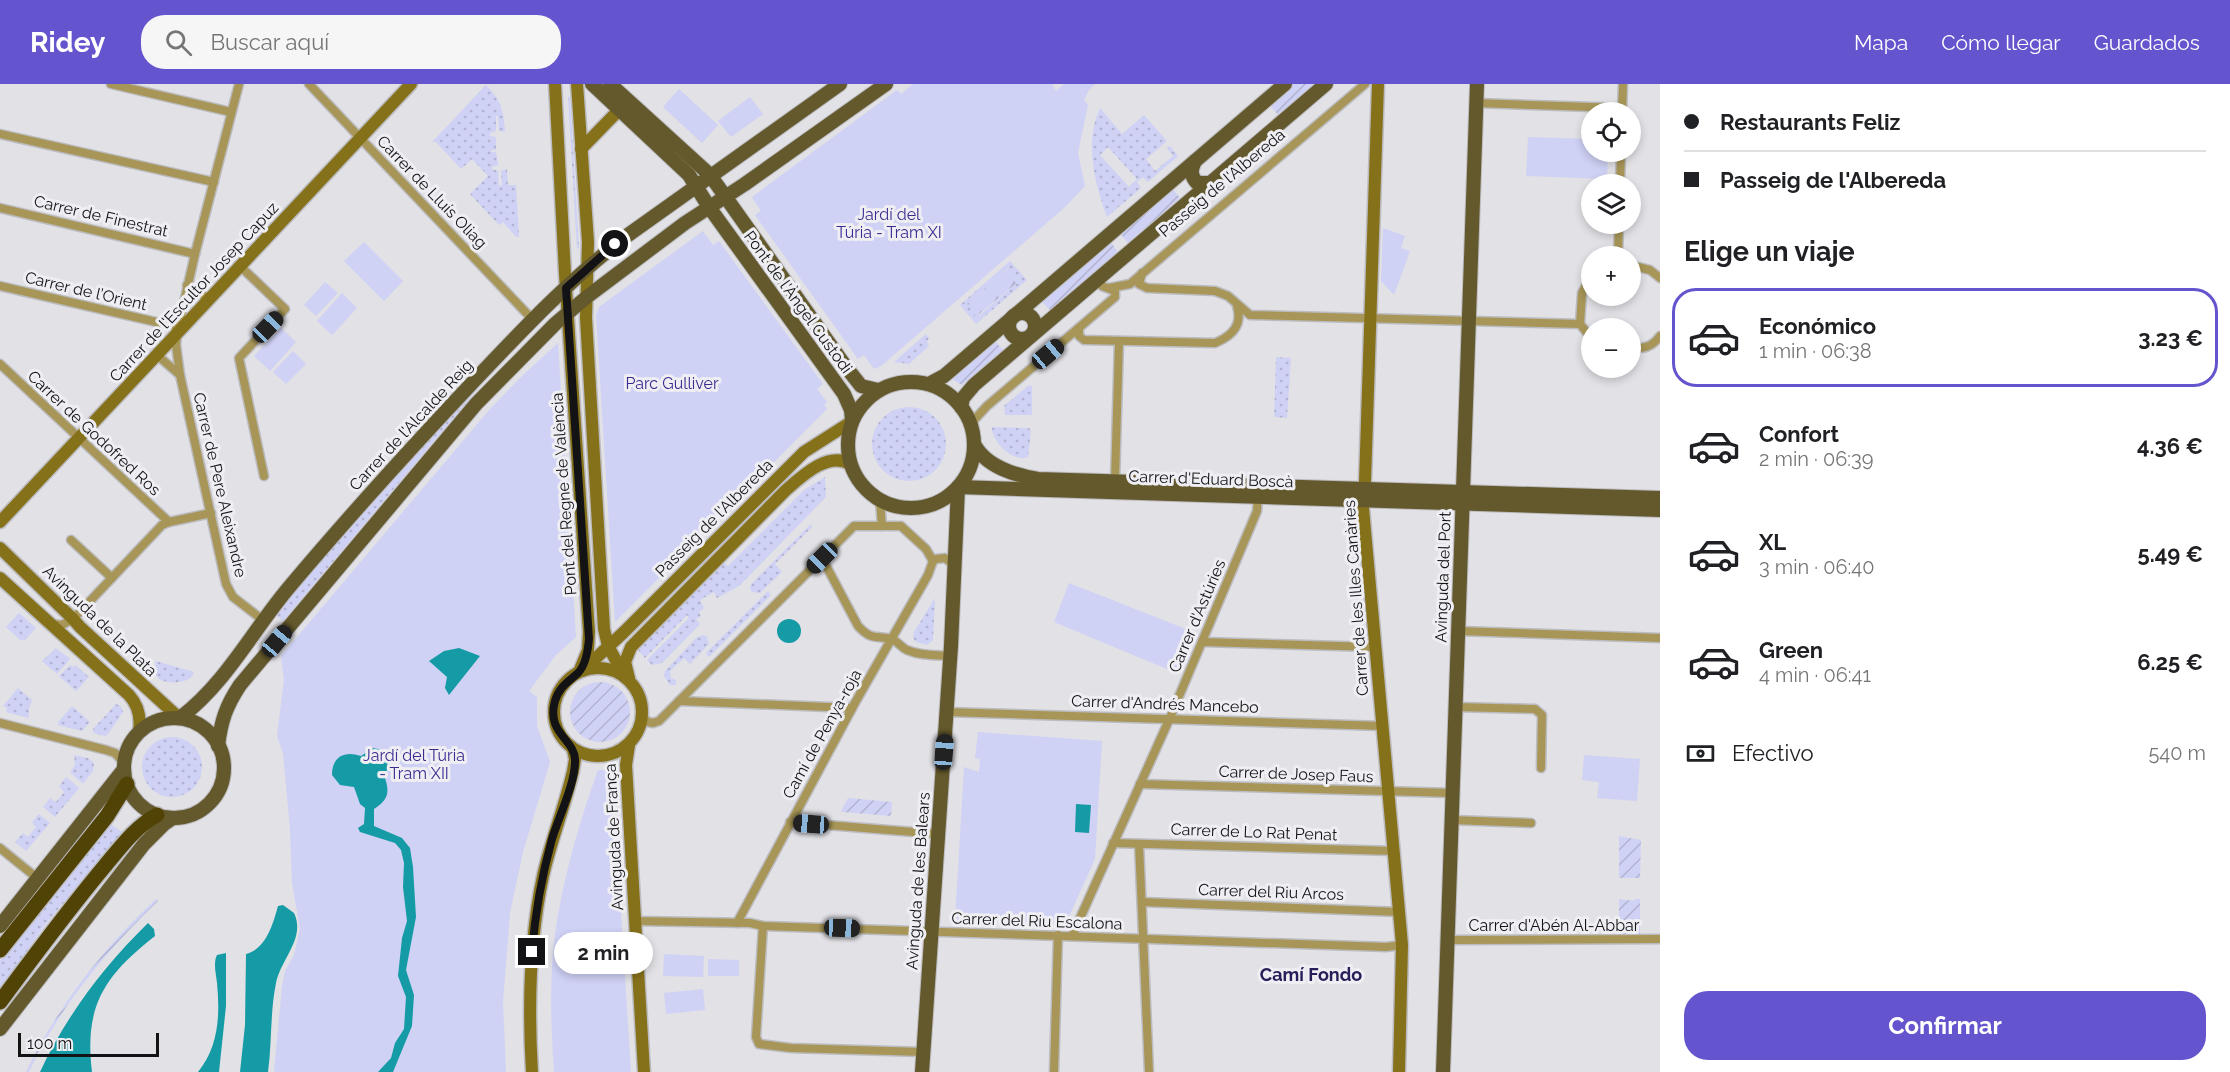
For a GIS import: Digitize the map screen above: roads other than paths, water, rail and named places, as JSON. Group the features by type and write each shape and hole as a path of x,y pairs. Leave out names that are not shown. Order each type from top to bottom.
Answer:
{"highway":[{"path":"0,950 107,816 125,773"},
{"path":"0,1002 90,883 132,835 145,822 157,815"}],"main road":[{"name":"Carrer de l'Escultor Josep Capuz","path":"0,522 411,84"},
{"path":"555,84 570,299"},
{"path":"570,299 589,267 577,84"},
{"name":"Pont de l'Àngel Custodi","path":"592,84 689,175 709,207 846,398 851,410 852,421"},
{"path":"839,84 854,106"},
{"name":"Carrer de l'Alcalde Reig","path":"218,746 228,703 240,685 476,404 529,349 570,299 589,267 696,185 839,84"},
{"name":"Carrer de l'Alcalde Reig","path":"179,717 229,668 282,596 368,495 533,320 570,299 725,197 886,84"},
{"name":"Passeig de l'Albereda","path":"929,384 947,373 1285,84"},
{"name":"Passeig de l'Albereda","path":"961,407 966,392 1326,84"},
{"name":"Carrer de les Illes Canàries","path":"1378,84 1364,494 1374,647 1402,945 1399,1072"},
{"name":"Avinguda del Port","path":"1443,1072 1477,84"},
{"path":"580,149 620,109 621,102 614,88"},
{"name":"Pont de l'Àngel Custodi","path":"614,88 710,175 846,367 861,386 878,390"},
{"name":"Passeig de l'Albereda","path":"1241,122 1251,121 1255,124 1259,134 1257,142"},
{"name":"Passeig de l'Albereda","path":"1195,161 1191,168 1193,178 1197,183 1210,183"},
{"name":"Pont del Regne de València","path":"570,299 586,320 604,626 608,646"},
{"name":"Pont del Regne de València","path":"570,299 570,334 589,632 588,650 581,671"},
{"path":"1013,317 1025,314 1032,318 1035,329 1030,336"},
{"path":"901,382 929,384 942,390 961,407 972,429 974,444 971,463 958,487 939,502 919,508 899,508 880,501 864,489 850,464 847,450 852,421 861,405 878,390 901,382"},
{"name":"Passeig de l'Albereda","path":"581,671 804,452 852,421"},
{"name":"Carrer d'Eduard Boscà","path":"974,444 982,456 995,465 1038,479 1462,497"},
{"name":"Passeig de l'Albereda","path":"628,679 625,662 632,647 786,490 806,473 830,461 840,460 850,464"},
{"name":"Carrer d'Eduard Boscà","path":"958,487 1258,497 1364,494"},
{"name":"Avinguda de les Balears","path":"922,1072 950,656 958,487"},
{"path":"1462,497 1660,498"},
{"path":"1462,497 1660,510"},
{"name":"Avinguda de la Plata","path":"0,548 80,627 179,717"},
{"name":"Avinguda de la Plata","path":"0,578 134,701 140,721 139,731"},
{"path":"608,646 628,679 641,701 642,716 639,730 629,745 613,754 602,757 592,756 573,750 562,739 556,727 555,702 560,689 568,679 581,671 604,668 628,679"},
{"path":"0,1029 144,844 164,824 173,818 195,813 211,802 216,794 223,766 218,746 201,726 179,717 163,718 139,731 126,752 125,773 140,804 157,815 173,818"},
{"name":"Avinguda de França","path":"629,745 626,765 644,1072"},
{"path":"532,1072 529,997 533,937 539,895 552,839 573,771 575,759 573,750"},
{"path":"0,926 125,773"}],"street":[{"path":"111,84 231,112"},
{"name":"Carrer de Pere Aleixandre","path":"239,84 175,334 180,375 229,592 264,621"},
{"name":"Carrer de Lluís Oliag","path":"309,84 533,320"},
{"name":"Passeig de l'Albereda","path":"1109,288 1127,285 1365,84"},
{"path":"1622,102 1623,84"},
{"path":"1476,103 1581,108"},
{"path":"0,134 213,182"},
{"name":"Carrer de Finestrat","path":"0,208 195,254"},
{"path":"240,266 285,309 239,358 264,476"},
{"path":"1641,268 1650,270 1660,278"},
{"path":"1142,273 1139,284 1147,288"},
{"path":"1100,277 1102,286 1115,291 1116,295 1113,298"},
{"path":"188,285 198,294 210,298"},
{"name":"Carrer de l’Orient","path":"0,286 165,324 175,334"},
{"path":"972,429 974,420 987,406 1124,291 1147,288 1215,291 1228,296 1244,311 1256,315 1580,324 1581,306"},
{"path":"1079,328 1079,336 1084,340 1215,343 1238,326 1240,318 1237,306"},
{"name":"Carrer de l’Orient","path":"165,324 169,331 175,334"},
{"path":"1641,348 1646,348 1656,342 1660,336"},
{"path":"1115,482 1119,341"},
{"name":"Carrer de Pere Aleixandre","path":"157,355 180,375"},
{"name":"Carrer de Godofred Ros","path":"0,364 169,522"},
{"name":"Carrer d'Astúries","path":"1072,936 1169,720 1257,511 1258,497"},
{"path":"880,501 882,525"},
{"path":"50,623 62,625 73,619 157,530 169,522 211,513"},
{"path":"642,716 648,722 656,723 854,526 905,527 926,549 933,561 936,558 945,558 954,565"},
{"path":"71,540 112,578"},
{"path":"822,558 858,626 864,633 872,637 893,639 908,650 926,655 950,656"},
{"name":"Camí de Penya-roja","path":"736,923 852,708 931,571 933,561"},
{"path":"1458,631 1660,638"},
{"path":"1202,642 1374,647"},
{"path":"679,701 852,708"},
{"path":"1455,707 1534,709 1542,715 1541,768"},
{"name":"Carrer d'Andrés Mancebo","path":"946,712 1383,726"},
{"path":"0,723 115,753 125,773"},
{"name":"Carrer de Josep Faus","path":"1140,784 1452,793"},
{"path":"1452,820 1531,823"},
{"path":"790,822 938,834"},
{"name":"Carrer de Lo Rat Penat","path":"1113,843 1394,851"},
{"path":"1140,844 1149,1072"},
{"path":"0,848 37,878"},
{"name":"Carrer del Riu Arcos","path":"1142,902 1399,912"},
{"name":"Carrer del Riu Escalona","path":"634,921 1386,947 1402,945"},
{"path":"763,926 756,1037 759,1044 767,1047 923,1052"},
{"path":"1054,1072 1058,935"},
{"name":"Carrer d'Abén Al-Abbar","path":"1447,940 1660,939"}],"water":[{"path":"789,619 794,620 800,626 800,636 794,642 789,643 784,642 778,636 777,631 778,626 784,620"},
{"path":"459,648 480,656 449,695 445,688 447,677 429,661 444,651"},
{"path":"373,748 382,750 388,759 384,775 387,795 383,802 374,809 374,826 402,838 410,848 413,867 416,917 406,970 414,995 412,1026 393,1072 378,1072 391,1058 395,1043 404,1029 406,997 398,976 402,938 407,921 403,887 404,863 401,850 395,843 360,832 358,828 364,824 365,808 360,804 354,787 340,785 332,775 334,764 340,756 355,754 361,756"},
{"path":"1076,804 1091,805 1089,833 1075,832"},
{"path":"283,905 294,913 297,931 276,983 268,1072 240,1072 245,1025 246,954 259,947 264,941 278,906"},
{"path":"148,923 154,929 155,936 123,965 101,994 91,1029 92,1072 40,1072 50,1051 87,993 101,974"},
{"path":"226,953 226,1006 219,1072 198,1072 210,1052 218,1018 216,958 217,955"}],"district":[{"name":"Camí Fondo","path":"1311,974"}],"park label":[{"name":"Jardí del Túria - Tram XI","path":"889,223"},
{"name":"Parc Gulliver","path":"672,383"},
{"name":"Jardí del Túria - Tram XII","path":"414,764"}]}
